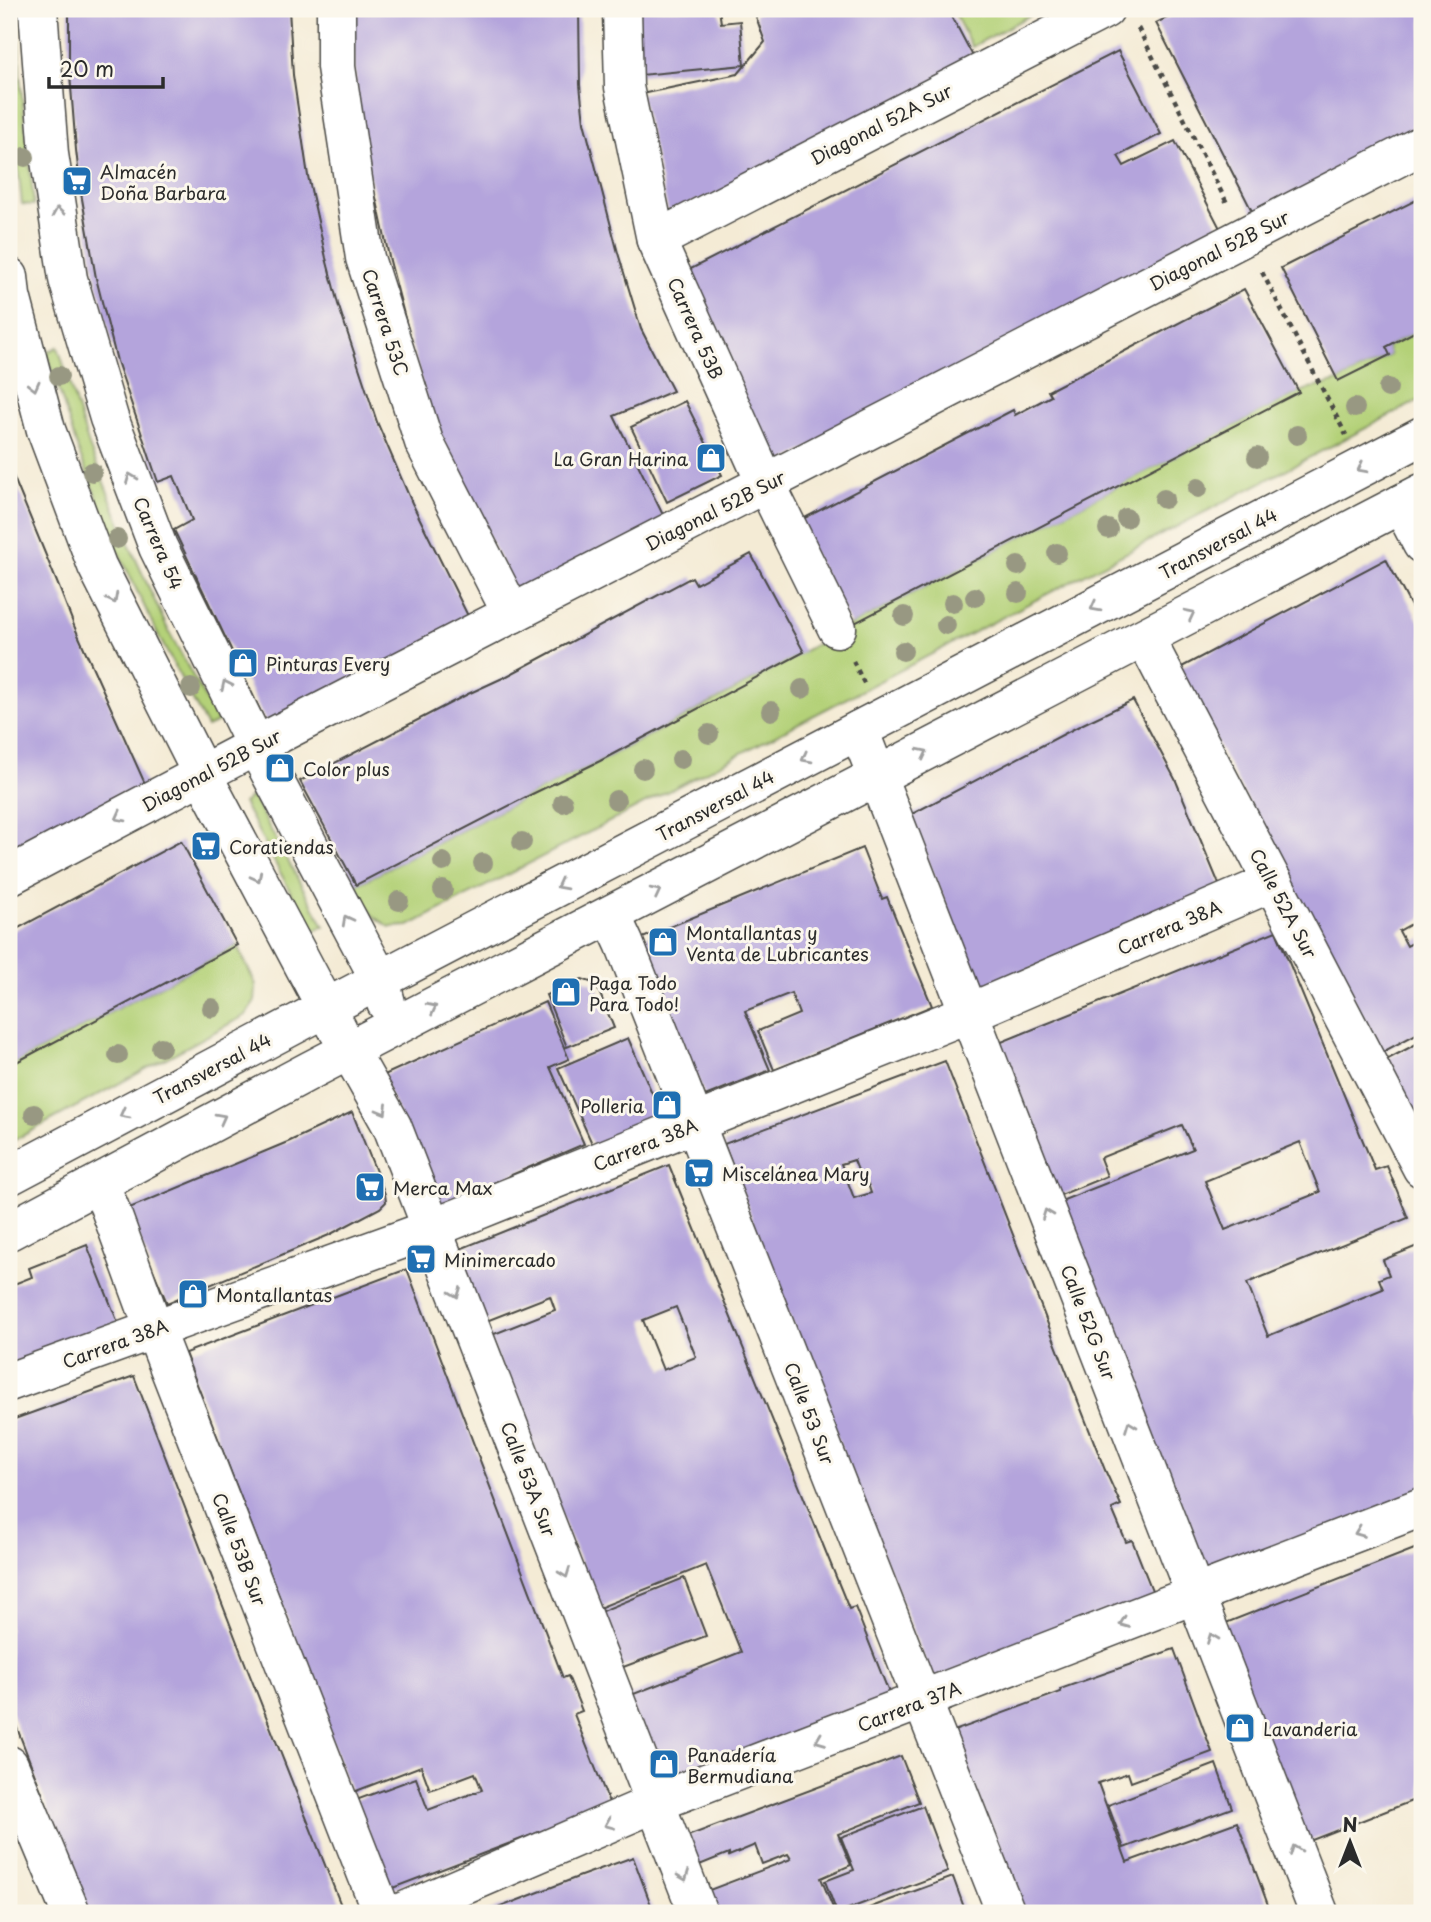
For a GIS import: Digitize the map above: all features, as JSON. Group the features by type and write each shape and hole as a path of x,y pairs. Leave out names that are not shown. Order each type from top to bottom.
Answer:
{"street":[{"name":"Carrera 54","path":"38,9 49,154 68,279 108,418 158,547 256,746 380,980 386,1008 380,1028 361,1044"},
{"name":"Carrera 53C","path":"336,9 336,66 365,258 424,442 512,614"},
{"name":"Carrera 53B","path":"622,9 624,87 656,240 766,484 837,628"},
{"name":"Diagonal 52A Sur","path":"656,240 1105,9"},
{"name":"Diagonal 52B Sur","path":"9,876 1422,145"},
{"path":"68,279 10,290 46,430 97,566 202,774 326,1008 361,1044"},
{"name":"Transversal 44","path":"9,1176 1422,436"},
{"path":"9,1231 361,1044 1412,499 1422,544"},
{"name":"Calle 52A Sur","path":"1145,638 1422,1168"},
{"name":"Calle 52G Sur","path":"859,730 1319,1913"},
{"name":"Carrera 38A","path":"9,1382 431,1229 969,1013 1273,882"},
{"name":"Calle 53 Sur","path":"611,915 1006,1913"},
{"name":"Calle 53A Sur","path":"361,1044 698,1913"},
{"name":"Calle 53B Sur","path":"99,1184 382,1913"},
{"name":"Carrera 37A","path":"400,1913 655,1804 1422,1507"},
{"path":"9,1765 71,1913"}],"green space":[{"path":"9,9 17,9 20,77 34,205 22,204 9,79"},
{"path":"952,9 1041,9 972,47"},
{"path":"1422,328 1422,399 409,926 390,927 372,915 356,885 713,702 851,625 1254,415 1299,392 1338,381 1390,355 1386,347"},
{"path":"58,347 89,446 128,542 169,632 218,722 207,727 159,637 116,547 78,450 47,352"},
{"path":"252,796 324,926 312,932 243,803"},
{"path":"237,945 256,985 255,1001 246,1015 9,1143 9,1066"}],"building":[{"path":"69,9 289,9 293,75 308,176 338,304 377,422 412,503 474,628 270,731 174,530 192,520 174,476 158,482 117,361 96,278 81,193 69,62"},
{"path":"352,9 579,9 580,85 584,122 641,329 673,391 614,416 666,521 517,595 430,414 377,201 362,152"},
{"path":"634,9 719,9 721,23 740,21 744,65 641,75"},
{"path":"767,9 948,9 976,62 772,175 668,211 641,94 738,74 765,42 755,14"},
{"path":"1185,9 1422,9 1422,129 1254,215 1156,23"},
{"path":"1118,51 1161,134 1118,156 1124,166 1175,141 1224,236 775,465 677,276"},
{"path":"1422,197 1422,328 1386,347 1390,355 1338,381 1281,268"},
{"path":"1244,289 1299,392 851,625 797,522 1013,410 1015,415 1051,396 1048,391"},
{"path":"685,401 722,475 667,502 631,427"},
{"path":"9,466 75,628 151,797 9,862"},
{"path":"751,554 804,652 600,761 356,885 300,781 507,676 692,577 696,584"},
{"path":"1386,559 1422,627 1422,918 1399,931 1407,946 1422,938 1422,1031 1381,1053 1178,669"},
{"path":"1133,700 1176,781 1221,889 980,990 910,815"},
{"path":"181,841 237,945 9,1066 9,933"},
{"path":"862,848 882,899 887,897 932,1006 774,1070 758,1031 799,1014 791,993 745,1011 770,1070 705,1096 640,939"},
{"path":"1276,931 1375,1170 1387,1166 1408,1218 1247,1283 1268,1336 1383,1289 1379,1279 1389,1275 1383,1260 1422,1244 1422,1492 1206,1579 1056,1203 1193,1149 1182,1125 1100,1158 1107,1176 1056,1197 994,1045","holes":["1300,1142 1320,1192 1225,1230 1205,1181"]},
{"path":"582,979 596,984 614,1028 567,1047 546,995"},
{"path":"545,1002 569,1059 550,1067 584,1144 439,1206 382,1076"},
{"path":"628,1038 663,1118 594,1148 558,1068"},
{"path":"1422,1041 1422,1129 1386,1060"},
{"path":"945,1061 1121,1505 1112,1509 1126,1542 1132,1540 1155,1598 935,1685 724,1144","holes":["854,1160 864,1186 868,1184 871,1193 854,1198 841,1164"]},
{"path":"352,1112 386,1202 380,1208 329,1235 167,1303 127,1209"},
{"path":"669,1165 849,1609 855,1607 891,1698 668,1785 626,1697 741,1652 706,1565 599,1608 489,1336 555,1310 550,1296 484,1322 455,1251","holes":["676,1307 696,1357 663,1370 643,1320"]},
{"path":"87,1245 118,1323 9,1365 9,1286 32,1277 29,1268"},
{"path":"407,1269 563,1678 568,1676 582,1711 574,1714 610,1805 390,1889 356,1800 416,1778 428,1810 482,1790 475,1773 430,1790 421,1766 351,1793 282,1604 185,1353"},
{"path":"134,1376 344,1913 88,1913 9,1707 9,1421"},
{"path":"1422,1546 1422,1797 1307,1842 1218,1626"},
{"path":"684,1578 706,1636 618,1669 597,1613"},
{"path":"1174,1649 1212,1752 1131,1782 1128,1773 1098,1783 1127,1862 1237,1822 1271,1913 1021,1913 951,1732 1061,1692 1060,1689"},
{"path":"901,1756 919,1802 838,1834 851,1865 821,1878 835,1913 712,1913 704,1892 791,1859 788,1854 762,1864 755,1845 697,1866 685,1837"},
{"path":"1216,1764 1232,1808 1124,1848 1108,1805"},
{"path":"923,1806 948,1872 837,1913 825,1881 854,1870 841,1837"},
{"path":"633,1857 654,1913 485,1913 578,1877"},
{"path":"953,1877 966,1913 856,1913 882,1903"}],"place":[{"name":"Almacén Doña Barbara","path":"77,181"},
{"name":"La Gran Harina","path":"711,458"},
{"name":"Pinturas Every","path":"243,663"},
{"name":"Color plus","path":"280,768"},
{"name":"Coratiendas","path":"206,846"},
{"name":"Montallantas y Venta de Lubricantes","path":"663,942"},
{"name":"Paga Todo Para Todo!","path":"566,992"},
{"name":"Polleria","path":"667,1105"},
{"name":"Miscelánea Mary","path":"699,1173"},
{"name":"Merca Max","path":"370,1187"},
{"name":"Minimercado","path":"421,1259"},
{"name":"Montallantas","path":"193,1294"},
{"name":"Lavanderia","path":"1240,1728"},
{"name":"Panadería Bermudiana","path":"664,1764"}]}
